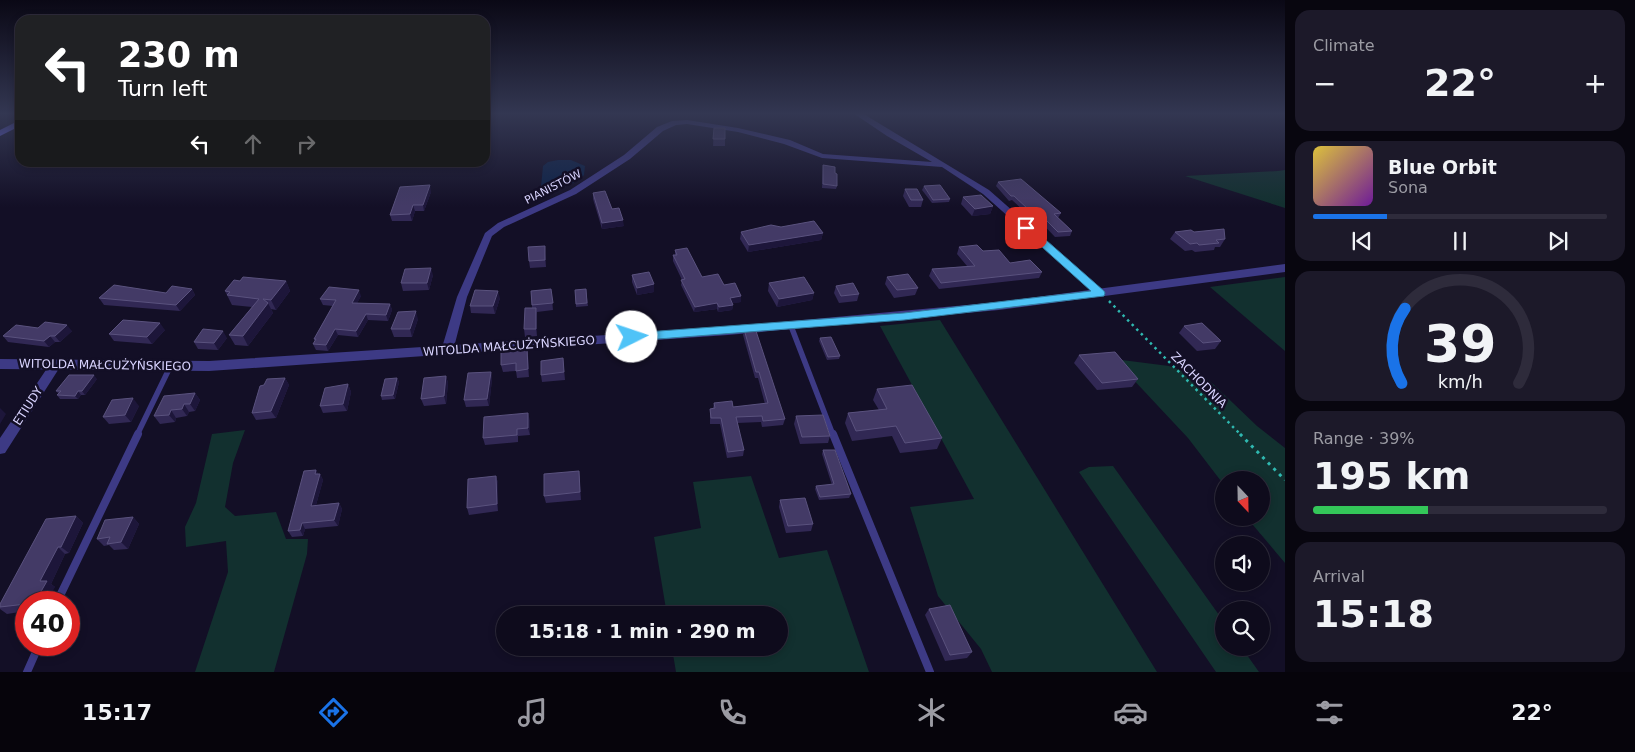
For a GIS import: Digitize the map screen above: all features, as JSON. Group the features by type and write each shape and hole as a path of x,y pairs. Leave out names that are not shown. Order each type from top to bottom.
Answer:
{"street":[{"name":"PIANISTÓW","path":"447,351 462,297 488,235 501,225 573,192 628,158 643,144"},
{"name":"PIANISTÓW","path":"793,144 822,156 944,164"},
{"path":"909,144 944,164 986,192 1100,293"},
{"name":"WITOLDA MAŁCUŻYŃSKIEGO","path":"0,364 170,367 320,360 791,326 913,315 1100,293 1285,268"},
{"name":"ETIUDY","path":"0,449 56,364"}],"lane":[{"path":"791,326 930,672"},
{"path":"62,591 170,367"},
{"path":"27,672 34,656"}],"path":[{"name":"ZACHODNIA","path":"1100,293 1285,480"}],"green space":[{"path":"1285,170 1285,208 1185,176 1278,171"},
{"path":"1285,277 1285,351 1210,287"},
{"path":"940,320 1157,672 992,672 981,649 938,596 910,507 974,499 880,326"},
{"path":"1114,359 1169,366 1209,380 1257,426 1285,448 1285,563 1270,545 1270,536 1262,536 1254,526 1270,526 1270,471 1215,471 1215,473 1188,438"},
{"path":"245,430 233,463 225,507 235,516 276,512 286,539 308,539 307,554 274,672 195,672 228,572 226,541 186,547 185,527 196,503 212,434"},
{"path":"1113,466 1215,609 1215,656 1248,656 1259,672 1216,672 1079,472 1089,467"},
{"path":"751,476 779,558 827,550 869,672 676,672 673,656 788,656 788,606 666,606 654,537 701,528 693,482"}],"water":[{"path":"571,160 585,166 584,175 576,182 570,184 558,187 541,187 543,166 548,162"}],"building":[{"path":"823,165 835,167 837,186 823,184"},
{"path":"1021,179 1061,213 1054,214 1072,231 1058,232 1034,208 1028,209 1014,196 1011,196 998,182"},
{"path":"430,185 423,205 413,205 410,214 390,215 400,187"},
{"path":"940,185 950,199 933,200 924,186"},
{"path":"905,189 917,189 923,200 911,200"},
{"path":"605,191 612,209 619,208 623,220 602,223 593,193"},
{"path":"981,195 993,206 975,209 963,197"},
{"path":"814,221 823,233 749,245 741,232 771,225 781,227"},
{"path":"1224,229 1225,239 1216,240 1219,243 1199,245 1197,243 1190,244 1175,232 1191,230 1194,232"},
{"path":"977,245 983,251 999,250 1010,263 1030,260 1042,272 941,283 932,269 975,266 959,247"},
{"path":"545,246 545,260 529,261 528,247"},
{"path":"687,248 702,277 718,274 724,285 735,283 741,296 730,298 733,305 719,307 717,303 695,307 681,280 685,279 673,255 677,255 675,250"},
{"path":"431,268 427,283 401,283 405,269"},
{"path":"649,272 654,284 637,288 632,275"},
{"path":"908,274 918,288 897,290 887,277"},
{"path":"243,277 286,281 271,300 263,299 268,303 243,336 229,335 259,299 227,295 230,292 225,291 234,280 240,281"},
{"path":"804,277 814,293 779,299 769,283"},
{"path":"853,283 859,294 841,296 836,286"},
{"path":"114,285 166,293 172,286 192,289 176,305 99,298"},
{"path":"329,287 359,290 352,303 390,304 386,315 366,314 356,331 335,329 326,345 313,344 336,300 320,299"},
{"path":"551,289 553,303 532,305 531,291"},
{"path":"586,289 587,303 576,304 575,290"},
{"path":"475,290 498,291 493,306 470,306"},
{"path":"525,308 536,308 536,329 524,329"},
{"path":"416,311 410,329 391,329 398,312"},
{"path":"123,320 160,323 147,337 109,334"},
{"path":"45,322 67,325 55,336 50,336 44,341 3,336 16,325 38,328"},
{"path":"1202,323 1221,341 1203,343 1184,326"},
{"path":"755,328 785,419 763,421 762,416 736,417 744,450 728,452 721,418 711,418 710,409 715,408 714,403 732,401 733,407 768,403 759,372 756,372 744,329"},
{"path":"203,329 223,331 214,343 194,342"},
{"path":"831,337 840,356 828,357 820,338"},
{"path":"527,348 528,369 516,371 516,363 501,365 501,351"},
{"path":"1115,352 1138,379 1102,383 1079,355"},
{"path":"563,358 564,372 541,375 541,361"},
{"path":"491,372 487,399 464,400 468,373"},
{"path":"69,375 94,375 82,391 78,391 75,396 57,395 61,391 56,391"},
{"path":"446,376 444,396 421,399 424,378"},
{"path":"285,378 271,411 252,413 260,386 264,385 267,379"},
{"path":"397,378 393,395 381,396 385,379"},
{"path":"348,384 343,404 320,406 325,388"},
{"path":"912,385 942,438 905,443 896,426 856,431 848,413 887,409 877,389"},
{"path":"195,393 190,404 184,404 182,409 171,410 169,415 154,416 164,396"},
{"path":"133,398 125,415 103,417 112,400"},
{"path":"528,413 528,428 517,429 517,435 483,438 484,417"},
{"path":"823,415 830,436 802,437 796,416"},
{"path":"823,450 835,450 851,494 820,497 816,486 834,484"},
{"path":"316,470 315,474 320,474 311,506 339,503 334,520 302,523 300,530 288,531 304,471"},
{"path":"579,471 580,492 544,496 544,474"},
{"path":"496,476 497,504 467,508 468,479"},
{"path":"805,498 813,524 788,526 780,500"},
{"path":"76,516 61,547 58,547 40,581 47,581 41,591 15,591 15,605 0,607 0,604 46,519"},
{"path":"133,517 121,542 107,544 110,537 97,539 105,520"},
{"path":"950,605 972,652 950,655 929,609"}],"route":[{"path":"632,337 904,316 1100,293 1026,228"}]}
